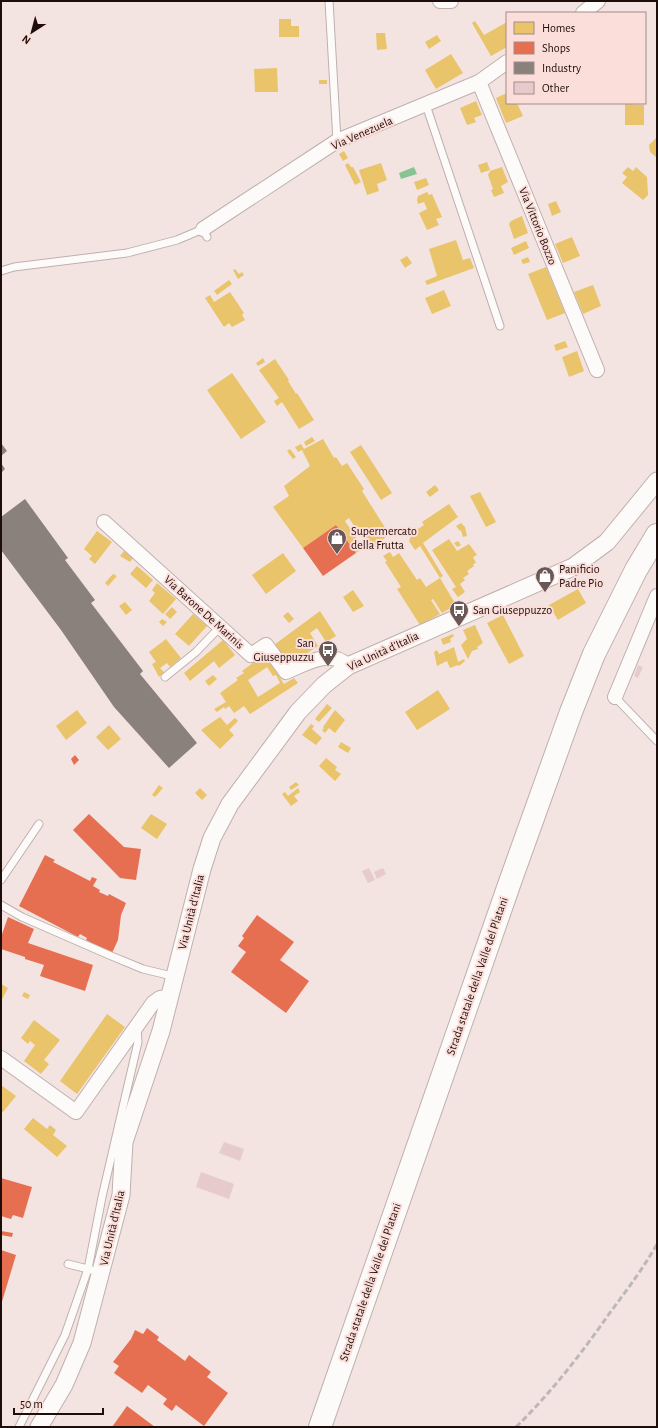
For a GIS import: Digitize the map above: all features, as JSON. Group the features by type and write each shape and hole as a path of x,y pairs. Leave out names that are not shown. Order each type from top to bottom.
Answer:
{"main road":[{"name":"Strada statale della Valle del Platani","path":"320,1427 510,882 594,654 636,570 657,535"}],"street":[{"path":"440,1 451,1"},
{"path":"584,12 598,1"},
{"name":"Via Venezuela","path":"205,233 337,141 426,106 479,82 506,63"},
{"name":"Via Vittorio Bozzo","path":"479,82 597,370"},
{"name":"Via Unità d'Italia","path":"38,1427 64,1384 82,1343 95,1270 121,1195 122,1134 161,1031 176,977 202,869 212,838 230,804 298,712 324,685 348,666 451,618 561,573 584,561 607,542 618,530 657,481"},
{"name":"Via Barone De Marinis","path":"104,522 251,655 266,646 286,672 322,657 342,660 348,666"},
{"path":"615,697 657,596"},
{"path":"1,1058 76,1112 153,1003 160,998 170,997"}],"lane":[{"path":"329,1 337,141"},
{"path":"426,106 500,326"},
{"path":"1,271 14,267 127,253 205,233"},
{"path":"165,677 196,652 220,627"},
{"path":"615,697 657,741"},
{"path":"1,880 39,824"},
{"path":"1,905 22,916 143,969 176,977"},
{"path":"122,1134 138,1042 137,1026"},
{"path":"19,1427 65,1335 95,1270 68,1264"}],"shaded area":[{"path":"414,167 417,174 401,179 399,173"}],"building: Homes":[{"path":"279,19 291,19 291,26 299,26 299,37 279,37"},
{"path":"475,21 484,35 506,23 506,48 491,56 472,23"},
{"path":"376,33 385,33 387,49 377,50"},
{"path":"437,35 441,41 429,49 425,42"},
{"path":"451,54 463,73 436,89 425,70"},
{"path":"277,68 278,92 255,92 254,69"},
{"path":"319,80 327,80 327,84 319,84"},
{"path":"506,93 506,104 517,104 523,116 506,123 496,98"},
{"path":"476,101 482,115 474,118 476,122 467,125 460,108"},
{"path":"625,104 644,105 644,125 625,125"},
{"path":"657,137 657,158 650,152 649,145"},
{"path":"344,151 348,158 343,161 339,154"},
{"path":"487,162 490,170 481,173 478,165"},
{"path":"348,163 351,167 353,167 361,182 355,185 345,165"},
{"path":"381,163 387,180 377,184 379,191 367,195 359,170"},
{"path":"502,167 508,182 501,186 504,193 494,197 488,175 490,171"},
{"path":"628,167 633,171 636,167 647,177 648,195 643,200 622,183 627,177 622,173"},
{"path":"426,178 429,185 417,190 414,182"},
{"path":"427,192 429,195 432,194 442,217 436,219 439,225 427,230 419,213 427,209 424,202 418,204 417,200 418,196"},
{"path":"556,201 561,212 552,216 548,204"},
{"path":"522,216 528,233 514,239 509,224 511,221"},
{"path":"572,237 580,256 563,263 555,244"},
{"path":"456,240 463,260 470,258 474,268 427,285 425,281 437,276 429,249"},
{"path":"526,241 529,248 514,255 511,248"},
{"path":"407,256 412,263 405,268 400,260"},
{"path":"528,257 530,262 523,264 521,260"},
{"path":"546,267 565,313 547,320 528,274"},
{"path":"235,269 239,274 242,272 244,275 238,279 233,270"},
{"path":"229,280 232,284 217,295 214,291"},
{"path":"593,285 601,306 583,314 574,292"},
{"path":"444,290 451,306 432,314 425,298"},
{"path":"230,292 244,313 242,315 245,320 232,327 229,323 224,327 205,298 210,295 214,302"},
{"path":"565,341 568,347 556,351 554,345"},
{"path":"577,351 584,371 569,377 562,357"},
{"path":"263,358 265,362 258,366 256,363"},
{"path":"275,359 314,420 299,429 282,402 277,406 274,401 279,398 259,370"},
{"path":"232,373 266,422 241,439 207,390"},
{"path":"312,437 315,441 306,446 304,442"},
{"path":"323,439 334,458 336,457 342,466 347,463 364,489 362,491 389,534 371,551 349,518 345,521 363,548 356,553 336,525 303,548 273,507 289,496 284,486 310,466 302,450 298,452 295,447 301,444 304,449"},
{"path":"361,445 392,493 381,500 350,452"},
{"path":"290,449 296,457 293,459 287,451"},
{"path":"435,485 439,490 430,497 426,492"},
{"path":"480,492 496,522 486,527 470,496"},
{"path":"449,504 458,517 423,543 443,576 440,578 420,546 415,550 409,541 412,533 424,525 422,522"},
{"path":"461,523 465,527 467,536 463,537 461,530 460,531 456,526"},
{"path":"97,531 112,542 95,564 89,559 92,556 84,549"},
{"path":"449,539 457,551 469,544 477,555 473,557 476,563 473,564 474,566 467,571 469,574 463,578 465,580 460,584 465,592 458,597 452,589 456,587 432,550"},
{"path":"458,541 461,545 457,547 454,543"},
{"path":"124,551 133,558 130,562 120,556"},
{"path":"390,552 393,557 399,553 417,580 420,578 426,587 440,578 456,605 442,613 433,599 431,600 440,614 420,625 397,589 401,587 385,562 387,561 383,556"},
{"path":"283,553 296,571 266,594 252,575"},
{"path":"137,566 153,580 146,588 130,574"},
{"path":"113,574 117,576 108,586 105,583"},
{"path":"157,583 176,599 163,614 149,601 155,593 152,590"},
{"path":"578,589 586,603 558,620 549,605"},
{"path":"353,590 364,606 353,612 343,597"},
{"path":"125,602 132,610 126,615 119,606"},
{"path":"172,607 177,612 170,619 165,614"},
{"path":"320,611 336,636 326,642 317,628 310,633 318,646 289,665 274,645"},
{"path":"288,612 294,619 289,623 283,616"},
{"path":"193,614 207,626 189,646 175,634"},
{"path":"503,615 524,656 509,664 487,623"},
{"path":"162,619 167,622 163,626 159,622"},
{"path":"475,625 483,643 477,647 478,649 472,651 468,659 461,645 467,639 463,630"},
{"path":"453,634 454,636 450,639 451,642 443,645 441,639"},
{"path":"166,639 181,658 170,667 167,663 160,668 164,672 159,677 152,664 156,662 149,652"},
{"path":"223,640 235,655 219,668 214,661 190,681 184,673"},
{"path":"454,647 458,662 464,659 465,661 459,666 450,668 447,661 437,666 434,652 437,650 439,654"},
{"path":"265,654 284,684 294,678 298,683 250,714 244,706 234,713 229,706 225,709 224,707 217,712 214,709 226,702 220,693 238,680 236,678 244,673 242,671","holes":["267,667 273,676 276,675 280,683 258,697 248,680"]},
{"path":"213,675 217,679 209,686 205,681"},
{"path":"438,690 450,709 417,730 405,712"},
{"path":"327,704 332,708 319,722 315,719"},
{"path":"77,710 87,723 66,740 56,726"},
{"path":"335,710 345,720 335,733 329,728 325,733 322,730 324,728 323,727"},
{"path":"220,717 227,725 235,718 238,721 229,730 234,735 220,749 201,730"},
{"path":"311,724 314,726 312,729 322,738 316,745 302,735"},
{"path":"109,725 121,739 108,750 96,737"},
{"path":"341,742 351,748 348,753 338,747"},
{"path":"326,758 337,767 335,770 341,774 335,781 319,766"},
{"path":"296,782 299,785 291,790 289,787"},
{"path":"159,785 163,788 155,797 152,795"},
{"path":"200,788 207,795 202,800 195,793"},
{"path":"298,788 300,792 294,796 298,801 291,806 282,794 285,792 288,796"},
{"path":"151,814 167,824 157,839 141,828"},
{"path":"1,984 8,988 1,1001"},
{"path":"24,992 30,995 28,999 22,996"},
{"path":"107,1014 125,1027 77,1094 60,1081"},
{"path":"34,1020 60,1040 44,1060 49,1064 41,1074 24,1061 35,1045 30,1041 28,1044 21,1038"},
{"path":"1,1085 16,1096 3,1112 1,1111"},
{"path":"33,1118 47,1129 50,1125 56,1130 53,1135 67,1146 57,1157 24,1129"}],"building: Shops":[{"path":"336,525 356,553 323,576 303,548"},
{"path":"75,755 79,760 74,765 71,759"},
{"path":"89,814 124,847 141,849 136,880 120,878 73,830"},
{"path":"45,855 55,860 53,862 90,881 92,877 97,879 93,886 100,890 99,892 108,896 109,894 126,903 121,915 118,940 112,953 86,940 87,938 80,934 78,937 19,906"},
{"path":"257,915 294,942 280,960 309,981 286,1013 231,972 246,952 238,946 244,938 242,936"},
{"path":"8,917 34,929 28,943 93,965 85,991 40,976 44,965 1,949 1,937"},
{"path":"1,1178 32,1187 23,1218 13,1215 11,1219 1,1216"},
{"path":"1,1231 13,1233 12,1237 1,1235"},
{"path":"1,1250 16,1255 1,1305"},
{"path":"147,1328 159,1337 157,1340 185,1361 189,1355 211,1372 207,1377 228,1393 204,1426 176,1405 172,1411 163,1404 167,1399 148,1385 142,1393 114,1373 119,1366 113,1362 131,1339 135,1330 143,1334"},
{"path":"127,1406 155,1427 112,1427"}],"building: Industry":[{"path":"1,443 7,451 1,456"},
{"path":"1,463 5,469 1,473"},
{"path":"25,499 68,558 65,560 95,600 91,603 143,671 140,674 197,743 169,768 114,707 61,630 1,550 1,517"}],"building: Other":[{"path":"638,665 643,667 638,678 634,676"},
{"path":"369,868 375,880 368,883 362,871"},
{"path":"383,868 386,874 377,879 374,872"},
{"path":"224,1142 244,1149 240,1161 219,1153"},
{"path":"201,1172 234,1184 229,1199 196,1187"}],"railway":[{"path":"516,1427 541,1401 576,1358 634,1280 657,1244"}],"place":[{"name":"Supermercato della Frutta","path":"337,555"},
{"name":"Panificio Padre Pio","path":"545,593"},
{"name":"San Giuseppuzzo","path":"459,627"},
{"name":"San Giuseppuzzu","path":"328,667"}]}
